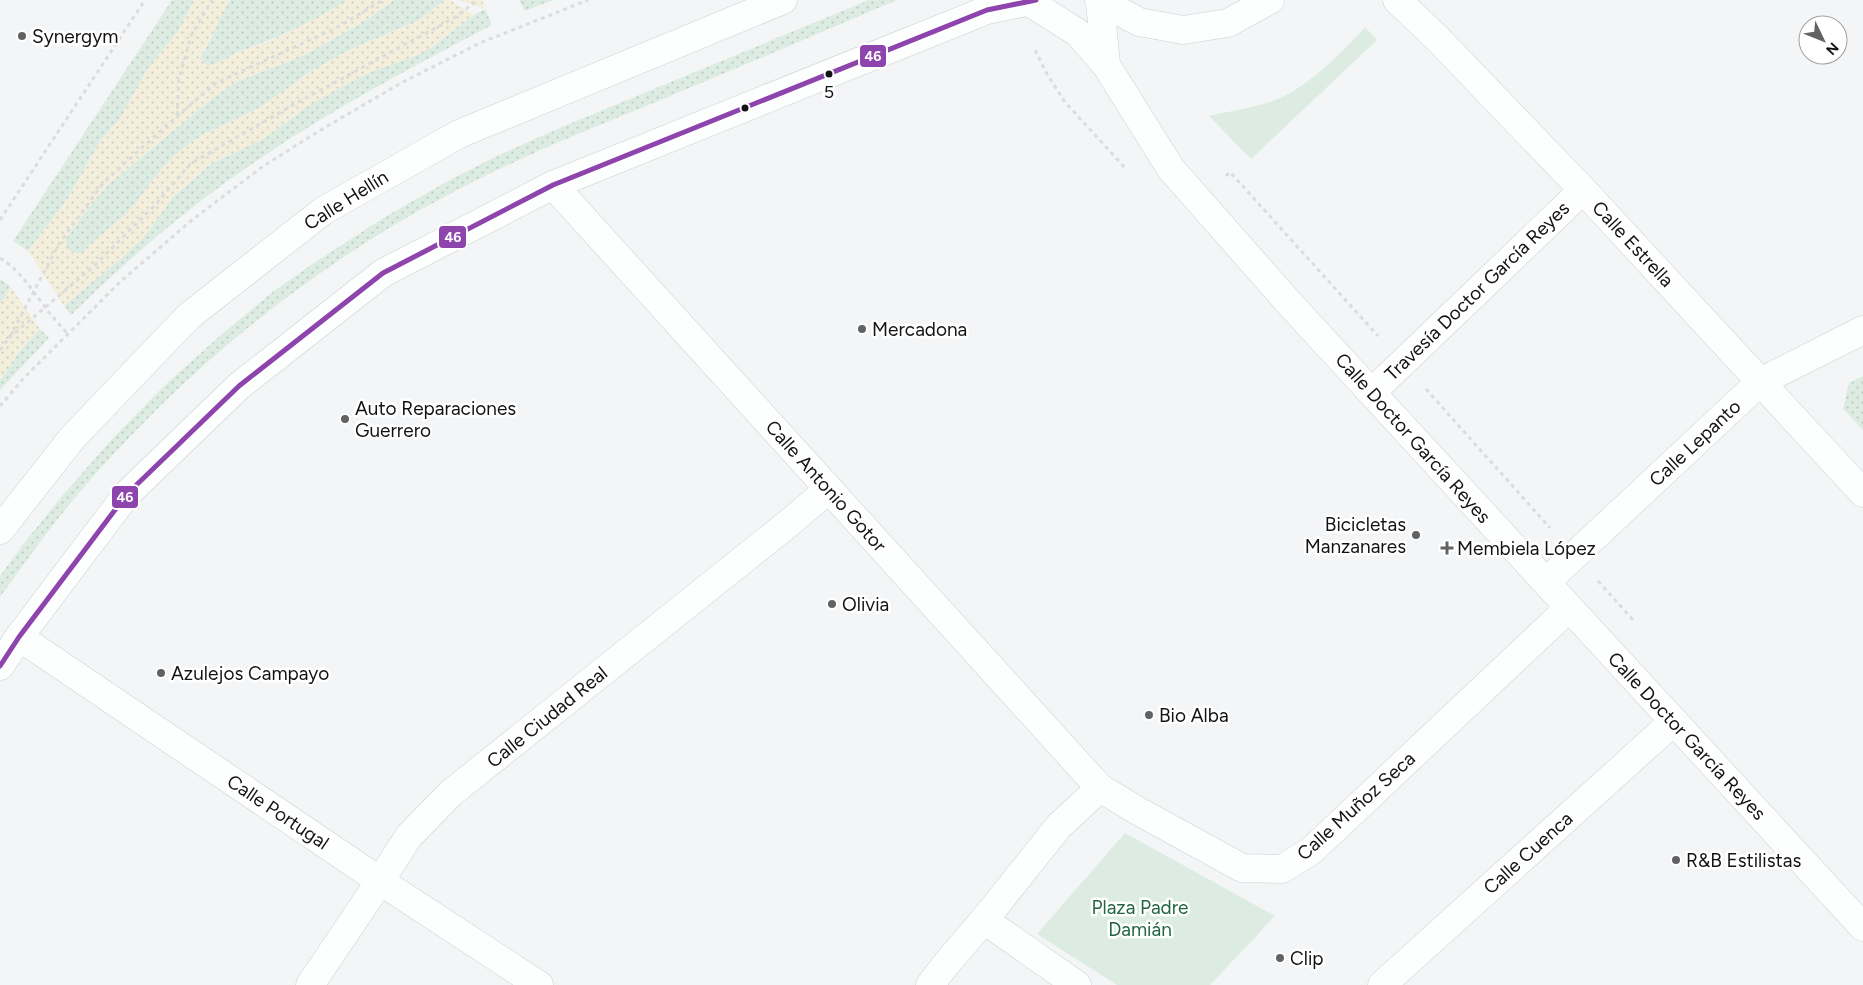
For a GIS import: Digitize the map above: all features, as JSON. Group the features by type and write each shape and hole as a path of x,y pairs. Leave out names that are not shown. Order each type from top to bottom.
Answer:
{"street":[{"name":"Calle Hellín","path":"0,530 73,437 189,316 323,211 459,134 783,0"},
{"path":"1099,0 1139,22 1183,30 1228,22 1270,0"},
{"name":"Calle Doctor García Reyes","path":"1099,0 1106,65"},
{"name":"Calle Estrella","path":"1397,0 1436,37 1583,190 1863,493"},
{"path":"0,666 19,637 127,494 238,386 383,273 553,185 988,10 1032,1"},
{"name":"Calle Doctor García Reyes","path":"1032,1 1078,33 1106,65 1171,169 1290,304 1863,927"},
{"name":"Calle Antonio Gotor","path":"553,185 1100,788"},
{"name":"Travesía Doctor García Reyes","path":"1372,392 1583,190"},
{"name":"Calle Lepanto","path":"1546,582 1760,382 1863,330"},
{"name":"Calle Ciudad Real","path":"310,985 408,836 451,793 789,524 828,489"},
{"name":"Calle Muñoz Seca","path":"1100,788 1242,868 1282,869 1311,851 1569,608"},
{"name":"Calle Portugal","path":"19,637 380,881 539,985"},
{"name":"Calle Cuenca","path":"1382,985 1674,721"},
{"path":"930,985 1059,826 1100,788"},
{"path":"984,920 1077,985"}],"path":[{"path":"0,220 145,0"},
{"path":"177,116 179,79 191,36 212,0"},
{"path":"0,350 9,338 59,244 102,183 216,84 336,28 383,0"},
{"path":"9,338 94,266 157,203 190,164 454,18 478,0"},
{"path":"0,406 23,379 120,282 184,226 278,156 400,84 480,43 588,0"},
{"path":"0,258 13,267 68,334"}],"sand":[{"path":"194,0 230,0 213,35 201,54 213,64 245,49 292,31 347,0 394,0 368,19 305,55 236,82 213,98 108,185 66,239 73,253 81,253 130,210 163,167 183,148 206,133 261,107 310,72 347,51 404,27 433,10 445,0 450,0 474,15 431,48 415,56 373,71 345,85 295,115 263,139 211,164 174,196 144,237 64,306 28,251 68,198 100,141 120,117 148,68 178,31"},
{"path":"458,0 482,0 485,9"},
{"path":"10,286 40,329 20,351 0,380 0,303 5,298"}],"green space":[{"path":"172,0 194,0 178,31 148,68 120,118 100,141 68,198 28,251 13,241"},
{"path":"230,0 347,0 298,28 207,66 200,58"},
{"path":"394,0 445,0 419,20 347,51 310,72 261,107 206,133 183,148 163,167 130,210 81,253 72,252 68,248 66,239 108,185 213,98 236,82 305,55 368,19"},
{"path":"519,0 553,0 525,11"},
{"path":"869,0 897,0 576,135 468,184 390,228 340,260 291,294 244,331 154,412 73,500 0,597 0,576 63,495 113,438 164,386 222,334 274,291 314,263 385,217 497,156 562,127"},
{"path":"485,9 492,25 373,89 286,141 233,177 185,214 115,273 71,315 64,306 144,237 174,196 211,164 263,139 310,105 345,85 373,71 415,56 431,48 474,15"},
{"path":"1365,27 1377,40 1251,159 1209,116 1264,104 1292,92 1326,67"},
{"path":"0,279 10,286 5,298 0,303"},
{"path":"40,329 49,338 0,390 0,380 20,351"},
{"path":"1863,376 1863,430 1843,409 1849,383"},
{"name":"Plaza Padre Damián","path":"1125,833 1275,916 1210,985 1117,985 1037,934"}],"transit line":[{"name":"46","path":"0,666 19,637 127,494 239,386 383,273 553,185 987,10 1036,0"}],"place":[{"name":"Synergym","path":"22,36"},
{"name":"5","path":"829,74"},
{"name":"Mercadona","path":"862,329"},
{"name":"Auto Reparaciones Guerrero","path":"345,419"},
{"name":"Bicicletas Manzanares","path":"1416,535"},
{"name":"Membiela López","path":"1447,548"},
{"name":"Olivia","path":"832,604"},
{"name":"Azulejos Campayo","path":"161,673"},
{"name":"Bio Alba","path":"1149,715"},
{"name":"R&B Estilistas","path":"1676,860"},
{"name":"Clip","path":"1280,958"}]}
